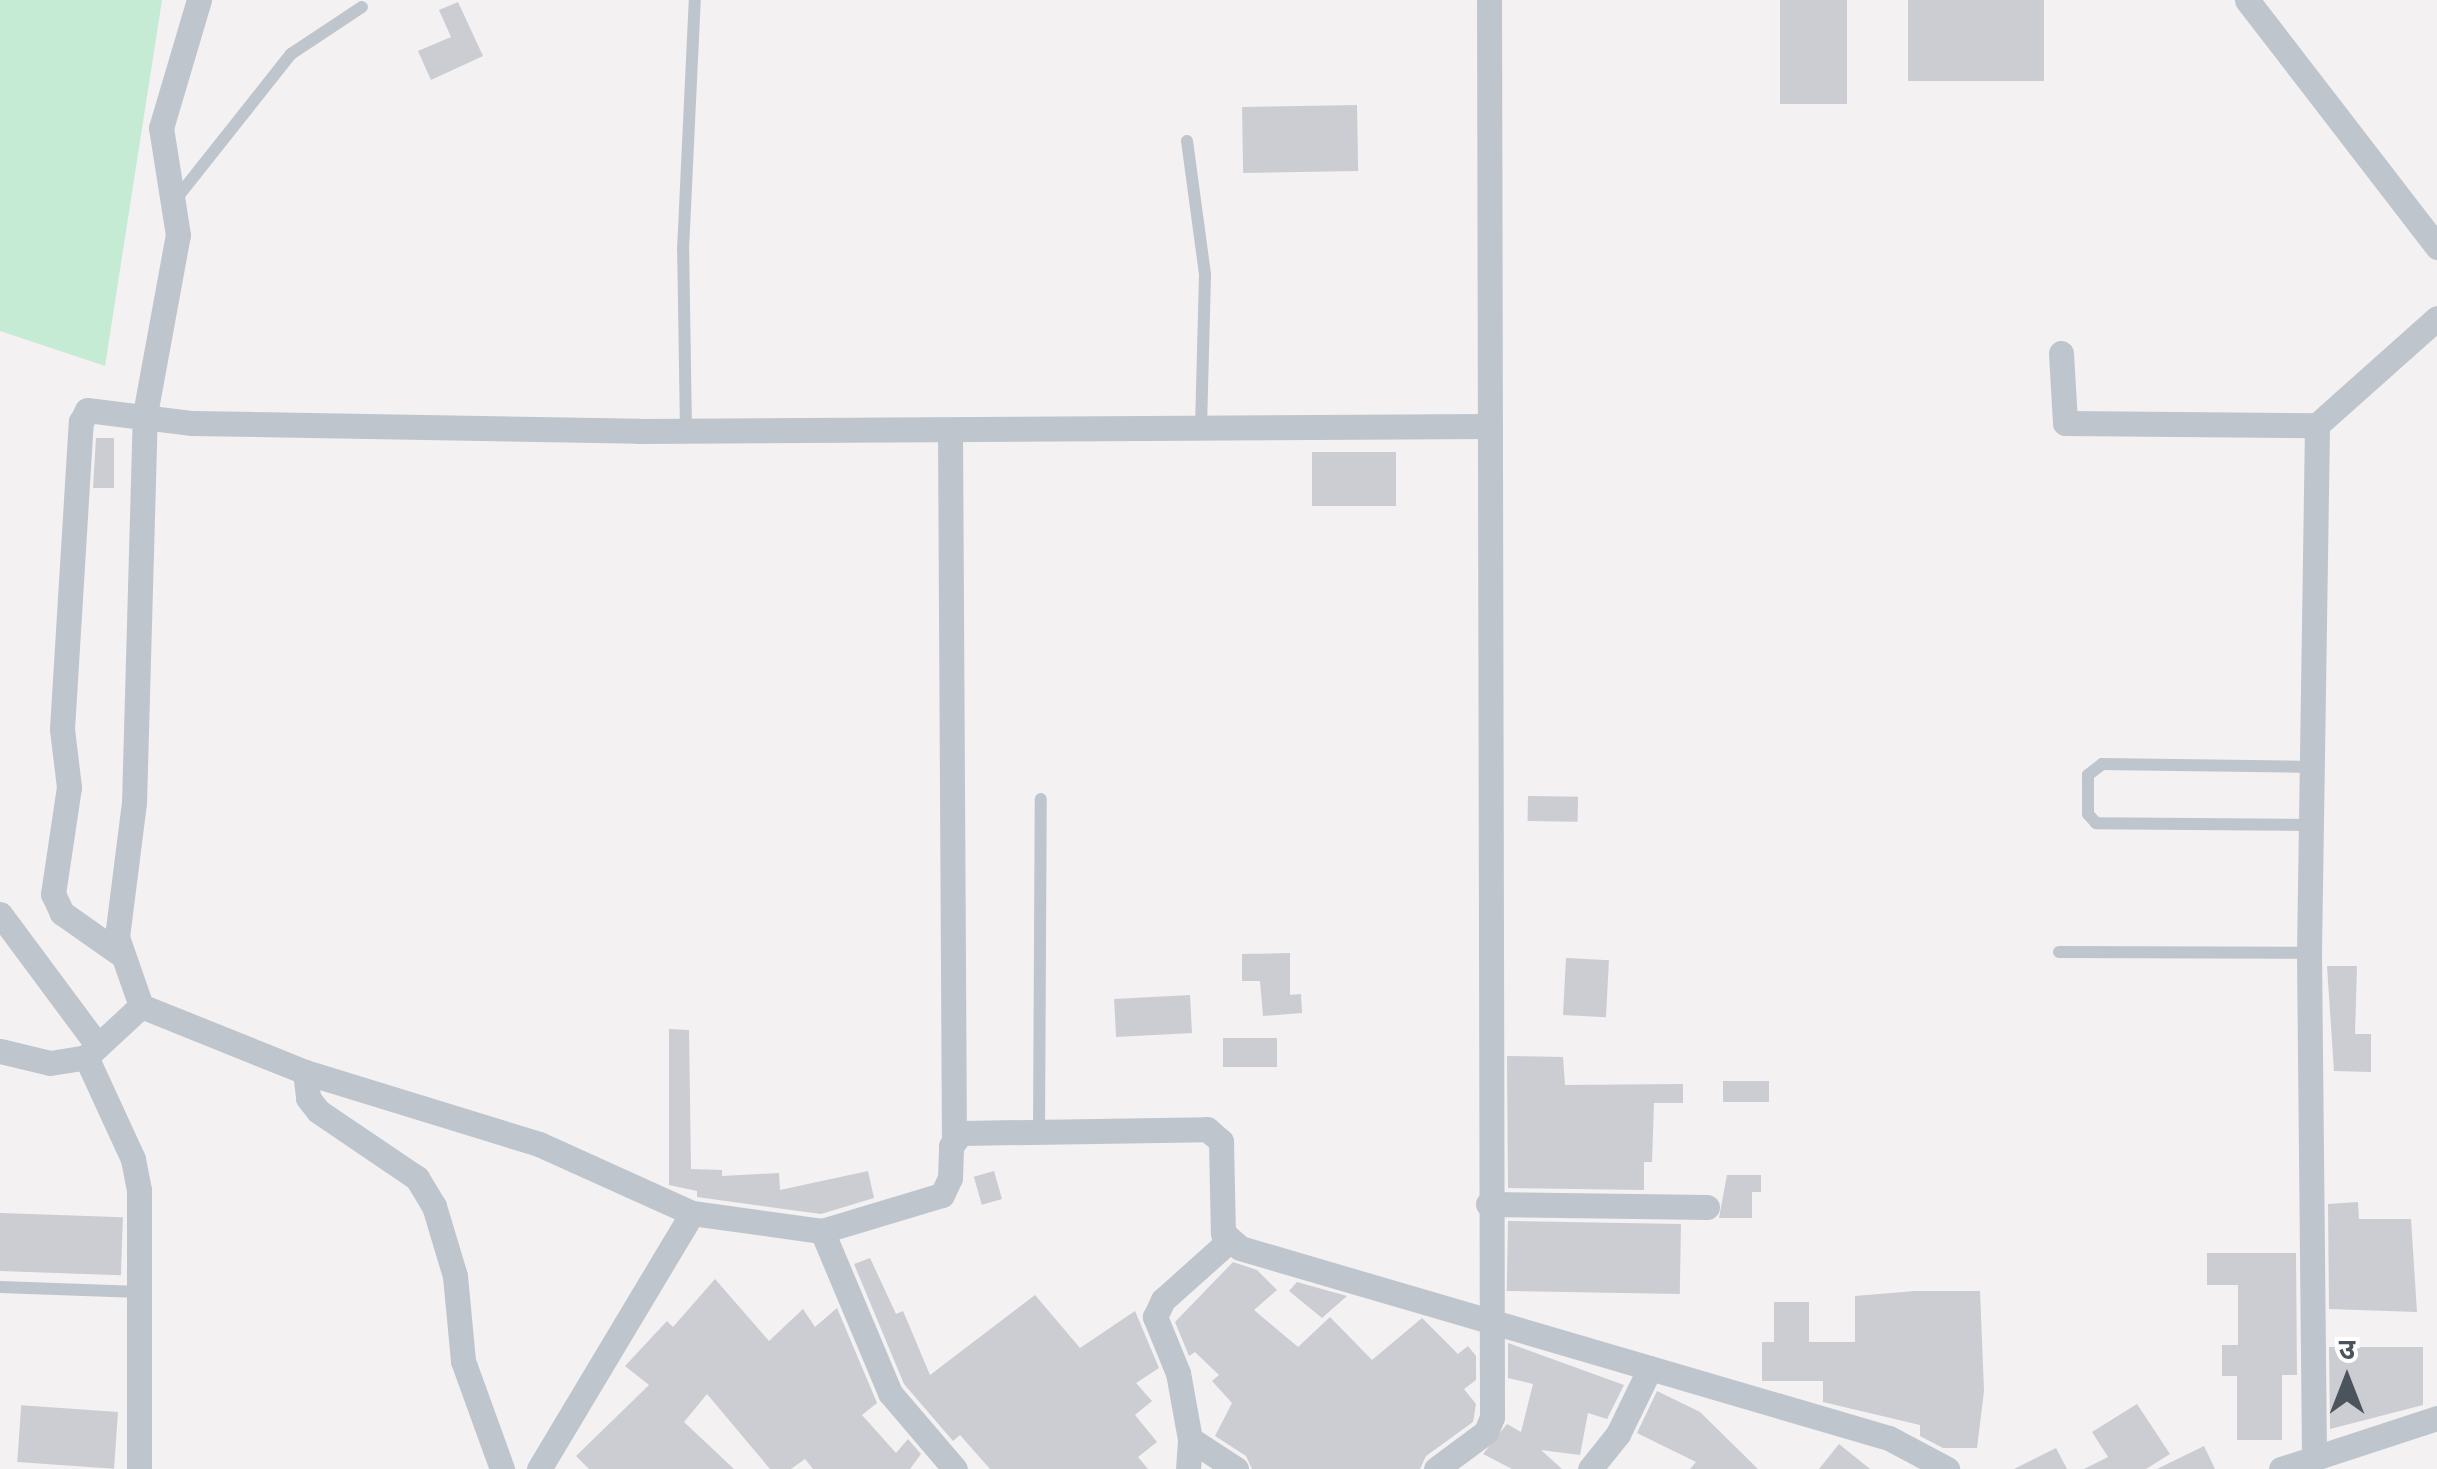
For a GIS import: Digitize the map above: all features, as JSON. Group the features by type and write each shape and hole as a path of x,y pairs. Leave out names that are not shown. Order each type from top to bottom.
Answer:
{"street":[{"path":"140,1469 140,1292 133,1159 115,1029 118,918 134,804 145,414 172,280 176,199 164,168 161,128 200,0"},
{"path":"1436,1469 1490,1425 1488,0"},
{"path":"2247,0 2437,247"},
{"path":"2061,353 2061,420 2072,425 2317,424 2437,318"},
{"path":"120,953 62,912 53,885 69,786 62,729 81,422 94,408 192,424 686,431 1488,426"},
{"path":"2314,1456 2309,954 2317,424"},
{"path":"0,914 115,1029 305,1072 540,1144 692,1213 822,1231 942,1195 954,1138 950,431"},
{"path":"0,1041 11,1054 50,1063 115,1029"},
{"path":"305,1072 308,1098 318,1112 417,1178 434,1206 455,1276 463,1360 502,1469"},
{"path":"954,1138 969,1132 1214,1131 1220,1141 1221,1218 1229,1241"},
{"path":"1488,1204 1707,1207"},
{"path":"540,1469 692,1213"},
{"path":"822,1231 890,1392 955,1469"},
{"path":"1229,1241 1889,1438 1947,1469"},
{"path":"1188,1469 1190,1439 1174,1359 1155,1317 1163,1300 1229,1241"},
{"path":"1590,1469 1627,1420 1650,1368"},
{"path":"2281,1469 2437,1418"},
{"path":"1190,1439 1236,1469"}],"lane":[{"path":"686,431 683,250 696,0"},
{"path":"176,199 291,54 362,7"},
{"path":"1186,141 1205,274 1201,429"},
{"path":"2310,825 2096,823 2088,814 2088,776 2102,764 2311,767"},
{"path":"1039,1133 1041,798"},
{"path":"2059,952 2309,954"},
{"path":"0,1286 140,1292"}],"green space":[{"path":"0,0 162,0 105,366 0,331"}],"building":[{"path":"1780,0 1847,0 1847,104 1780,104"},
{"path":"1908,0 2044,0 2044,81 1908,81"},
{"path":"458,2 483,56 431,80 418,51 451,37 439,10"},
{"path":"1357,105 1358,171 1243,173 1242,107"},
{"path":"96,438 114,438 114,488 93,488"},
{"path":"1312,452 1396,452 1396,506 1312,506"},
{"path":"1528,796 1578,797 1578,822 1528,821"},
{"path":"1290,953 1290,995 1301,994 1302,1013 1263,1016 1260,981 1242,981 1242,954"},
{"path":"1566,958 1609,960 1606,1017 1563,1015"},
{"path":"2327,966 2357,966 2355,1034 2371,1034 2371,1072 2334,1071"},
{"path":"1190,995 1192,1033 1116,1037 1114,999"},
{"path":"669,1029 689,1030 691,1169 722,1170 722,1176 779,1173 780,1190 868,1171 874,1198 821,1214 697,1197 697,1191 669,1185"},
{"path":"1223,1038 1277,1038 1277,1067 1223,1067"},
{"path":"1507,1056 1563,1057 1565,1085 1683,1084 1683,1103 1654,1103 1652,1162 1644,1162 1644,1190 1508,1188"},
{"path":"1723,1081 1769,1081 1769,1102 1723,1102"},
{"path":"994,1171 1002,1199 982,1205 974,1177"},
{"path":"1727,1175 1761,1175 1761,1192 1752,1192 1752,1218 1719,1218"},
{"path":"2358,1202 2359,1219 2411,1219 2417,1312 2329,1309 2328,1204"},
{"path":"0,1213 123,1217 121,1275 0,1271"},
{"path":"1508,1221 1681,1224 1680,1294 1507,1291"},
{"path":"2207,1253 2296,1253 2297,1375 2282,1375 2282,1440 2237,1440 2237,1376 2222,1376 2222,1345 2238,1345 2238,1285 2207,1285"},
{"path":"870,1258 896,1314 903,1311 930,1375 1035,1295 1080,1348 1135,1311 1159,1368 1136,1383 1152,1401 1135,1415 1157,1442 1138,1457 1148,1469 990,1469 960,1435 953,1441 904,1384 854,1264"},
{"path":"1233,1262 1257,1270 1277,1290 1254,1310 1298,1347 1330,1317 1372,1360 1422,1318 1458,1354 1468,1346 1476,1356 1476,1380 1464,1389 1476,1404 1473,1422 1426,1456 1420,1469 1252,1469 1246,1456 1215,1436 1232,1403 1212,1381 1219,1375 1195,1352 1189,1356 1175,1322"},
{"path":"715,1279 769,1341 803,1309 815,1327 837,1308 877,1403 862,1415 896,1453 908,1439 921,1454 910,1469 813,1469 805,1459 791,1469 770,1469 707,1394 684,1422 734,1469 589,1469 576,1456 649,1385 625,1366 667,1321 673,1327"},
{"path":"1297,1282 1347,1296 1322,1318 1289,1291"},
{"path":"1980,1291 1984,1391 1977,1448 1943,1448 1920,1436 1920,1425 1823,1402 1823,1381 1762,1381 1762,1342 1774,1342 1774,1302 1809,1302 1809,1342 1855,1342 1855,1296"},
{"path":"1508,1343 1624,1385 1607,1419 1588,1413 1580,1455 1541,1450 1562,1469 1512,1469 1483,1454 1507,1424 1521,1432 1533,1384 1508,1378"},
{"path":"2329,1347 2423,1347 2423,1405 2330,1429"},
{"path":"1657,1391 1700,1412 1758,1469 1690,1469 1696,1462 1637,1433"},
{"path":"2137,1404 2170,1454 2146,1469 2084,1469 2108,1457 2092,1432"},
{"path":"21,1405 118,1412 114,1469 17,1462"},
{"path":"1839,1444 1870,1469 1819,1469"},
{"path":"2204,1446 2215,1469 2157,1469"},
{"path":"2056,1448 2067,1469 2014,1469"}]}
